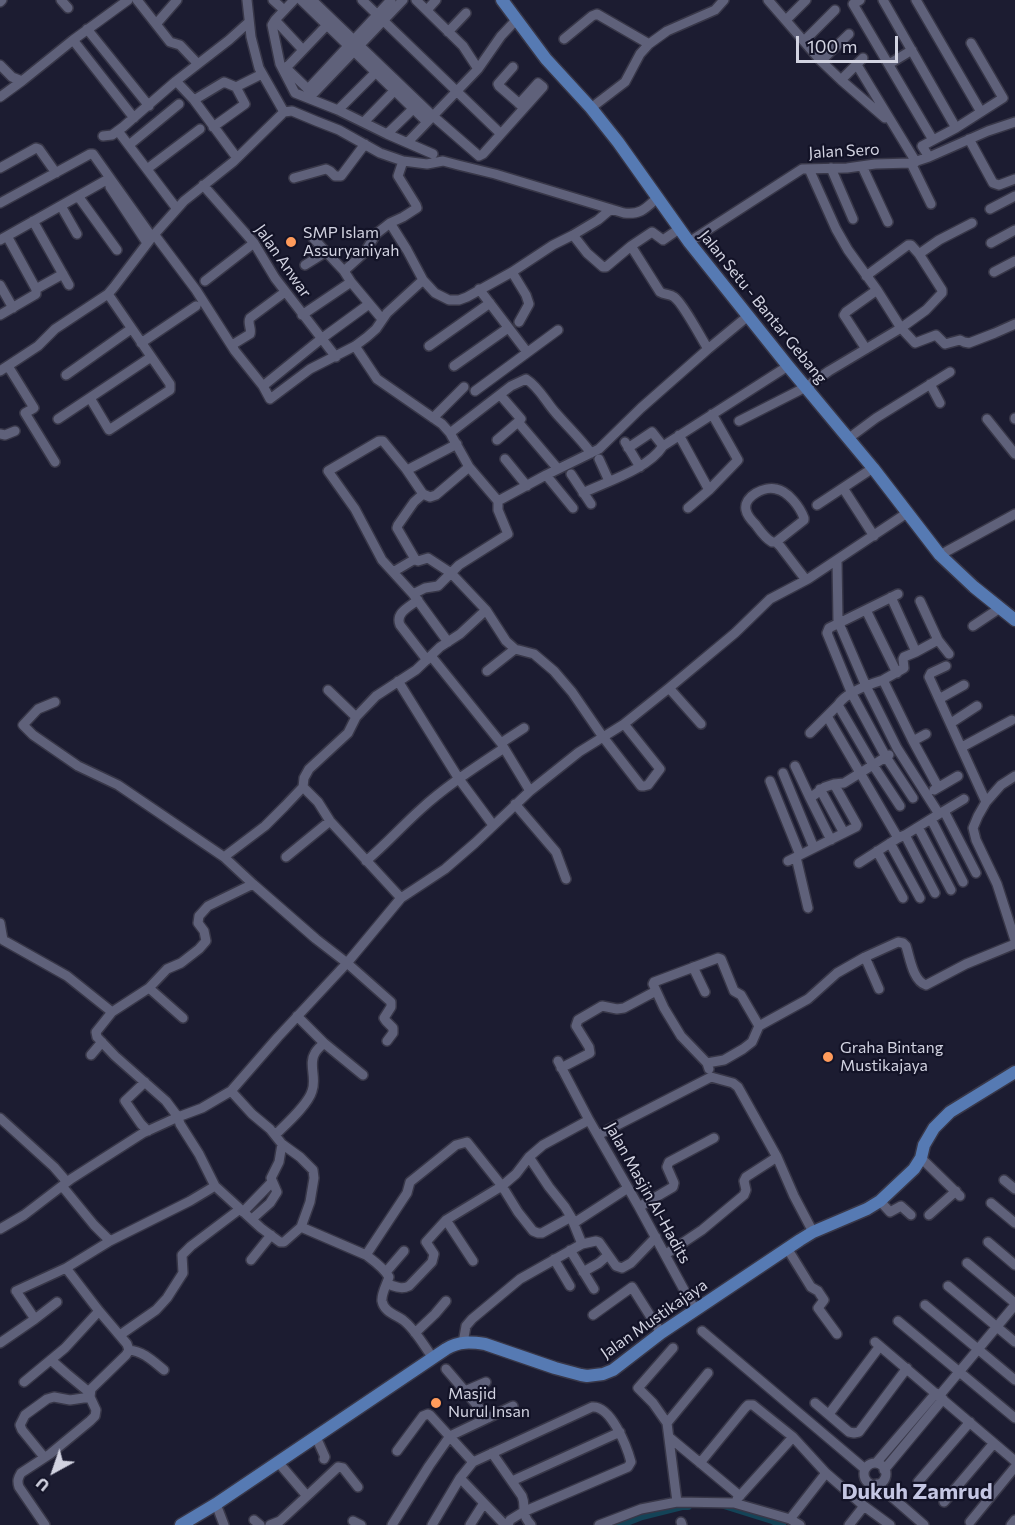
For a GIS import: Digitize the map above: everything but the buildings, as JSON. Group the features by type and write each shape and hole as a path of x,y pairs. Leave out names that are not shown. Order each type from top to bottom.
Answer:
{"main road":[{"name":"Jalan Setu - Bantar Gebang","path":"502,0 551,64 618,142 689,242 849,438 940,555 974,587 1015,620"},
{"name":"Jalan Mustikajaya","path":"463,1342 485,1344 555,1368 587,1376 613,1370 661,1333 787,1248 813,1232 867,1209 880,1201 914,1169 934,1128 950,1112 1015,1072"},
{"path":"181,1525 216,1504 433,1358 463,1342"}],"street":[{"path":"61,0 68,8"},
{"path":"0,97 128,0"},
{"path":"137,0 170,42 180,45 198,64"},
{"path":"157,23 177,0"},
{"path":"247,0 250,37 262,74 284,112"},
{"path":"273,0 284,10"},
{"path":"294,0 272,25 283,66 295,93 339,110 433,154"},
{"path":"301,0 326,26 353,46 430,119 479,156 501,134 522,106 498,84 513,68"},
{"path":"312,0 375,73 413,109 430,119"},
{"path":"362,0 501,134"},
{"path":"381,18 391,0"},
{"path":"310,91 381,18 403,0"},
{"path":"416,0 463,46 478,69"},
{"path":"427,10 436,0"},
{"path":"591,108 625,82 635,62 649,44 667,31 715,10 724,0"},
{"path":"768,0 821,61 892,124"},
{"path":"786,20 806,0"},
{"path":"860,0 853,4 933,140"},
{"path":"883,0 956,128"},
{"path":"916,0 981,112"},
{"path":"804,41 835,10"},
{"path":"448,32 466,13"},
{"path":"564,39 591,16 597,14 649,44"},
{"path":"408,142 478,69 501,36 517,19"},
{"path":"275,20 303,50"},
{"path":"103,136 112,135 134,118 249,22"},
{"path":"283,66 303,50 326,26"},
{"path":"87,29 149,106"},
{"path":"821,61 849,34"},
{"path":"73,40 134,118"},
{"path":"929,157 922,146 956,128 1003,98 971,43"},
{"path":"889,64 912,50"},
{"path":"841,80 860,61 913,163 930,204"},
{"path":"0,66 12,77 22,81"},
{"path":"283,66 324,105"},
{"path":"339,110 375,73"},
{"path":"236,87 262,74"},
{"path":"176,81 194,100 237,158"},
{"path":"194,100 224,82 236,87 245,104 213,127"},
{"path":"364,122 394,91"},
{"path":"129,145 179,104"},
{"path":"387,134 413,109"},
{"path":"55,462 25,413 34,408 4,369 38,346 55,329 108,294 151,238 184,201 237,158 284,112 292,111 339,130 380,153 403,160 427,164 443,161 632,214 640,212 657,198"},
{"name":"Jalan Sero","path":"689,242 802,169 913,163 988,130 1015,122"},
{"path":"147,169 200,129"},
{"path":"121,135 177,209"},
{"path":"969,139 993,183 999,185 1015,179"},
{"path":"294,178 326,169 335,176 341,176 365,144"},
{"path":"0,168 36,148 56,173"},
{"path":"0,203 93,154 151,238 196,290 270,399 310,369 355,346 376,329 382,319 423,280"},
{"path":"344,272 364,252 376,234 417,208 398,176 403,160"},
{"path":"862,166 888,222"},
{"path":"831,168 853,219"},
{"path":"809,169 836,230 848,250 915,343 936,335 945,344 960,340 969,343 1015,324"},
{"path":"0,315 36,294 36,289 3,238 110,178"},
{"name":"Jalan Anwar","path":"203,185 254,243 285,292 336,357"},
{"path":"78,196 117,250"},
{"path":"990,209 1015,196"},
{"path":"61,206 77,234"},
{"path":"390,223 423,280 435,293 449,300 459,300 512,272 552,245 598,220 611,209"},
{"path":"33,222 69,285"},
{"path":"919,254 939,240 972,223"},
{"path":"573,235 587,253 606,267 652,232 663,240 679,229"},
{"path":"991,243 1015,230"},
{"path":"313,238 382,319"},
{"path":"205,281 254,243"},
{"path":"740,421 806,387 902,327 926,310 942,293 914,246 908,245 866,276"},
{"path":"632,246 660,292 674,297 686,312 708,349"},
{"path":"305,265 326,252"},
{"path":"994,272 1015,261"},
{"path":"512,272 529,304 519,322"},
{"path":"36,289 63,274"},
{"path":"302,315 351,282"},
{"path":"0,285 13,308"},
{"path":"479,290 527,352"},
{"path":"866,349 844,315 877,290"},
{"path":"232,345 250,334 250,318 285,292"},
{"path":"90,398 110,430 170,390 170,384 108,294"},
{"path":"263,386 369,303"},
{"path":"429,346 489,303"},
{"path":"141,343 196,306"},
{"path":"498,501 558,469 595,456 599,449 641,408 748,316"},
{"path":"454,366 508,328"},
{"path":"66,375 131,329"},
{"path":"475,391 558,330"},
{"path":"355,346 377,379 442,424 457,444 469,467 498,501 498,510 508,534 459,565 438,586 425,588 399,615 398,620 503,745 530,791"},
{"path":"58,419 151,357"},
{"path":"583,493 653,458 663,446 679,435 788,366"},
{"path":"849,438 876,418 950,372"},
{"path":"450,433 511,386 526,380 533,384 595,456 609,481"},
{"path":"930,384 940,403"},
{"path":"433,418 464,387"},
{"path":"497,440 520,419 502,397"},
{"path":"688,508 738,460 712,414"},
{"path":"987,419 1015,454"},
{"path":"518,422 558,469"},
{"path":"0,434 5,435 15,431"},
{"path":"640,466 627,445 652,432 663,446"},
{"path":"679,435 709,490"},
{"path":"448,642 416,597 382,560 355,509 328,471 382,441 406,469 423,494 430,497 469,467"},
{"path":"406,469 457,444"},
{"path":"505,459 527,486"},
{"path":"817,505 873,468"},
{"path":"571,474 591,504"},
{"path":"546,475 573,508"},
{"path":"776,542 804,518 790,497 777,489 763,488 748,500 746,511 766,538 776,542 806,580"},
{"path":"843,488 874,536"},
{"path":"415,559 398,531 398,525 414,502 423,494"},
{"path":"0,1229 24,1215 64,1184 148,1131 202,1108 231,1091 347,963 401,898 445,869 515,804 579,752 624,724 669,688 735,633 770,599 806,580 907,513"},
{"path":"940,555 1015,514"},
{"path":"393,572 415,559 418,561 428,558 451,573 486,610 506,641 515,649 534,654 554,671 641,786 648,785 660,769 624,724"},
{"path":"837,560 839,623 866,686 897,748 976,873"},
{"path":"913,798 886,757 852,694 827,633 829,628 895,595 916,652"},
{"path":"920,601 938,640 949,654"},
{"path":"974,626 1000,608"},
{"path":"224,856 265,826 285,806 303,787 309,768 348,733 356,717 376,696 416,670 440,647 460,634 486,610"},
{"path":"866,610 897,673"},
{"path":"810,733 840,701 866,686 897,673 904,668 903,657 938,640"},
{"path":"487,671 515,649"},
{"path":"946,666 929,675 986,802"},
{"path":"883,680 938,788"},
{"path":"398,681 459,779 493,825"},
{"path":"939,699 964,685"},
{"path":"669,688 701,724"},
{"path":"328,690 356,717"},
{"path":"55,702 38,709 23,725 33,735 78,766 118,785 224,856 253,884 391,1002 391,1007 384,1018 393,1028 393,1033 387,1041"},
{"path":"838,705 900,806"},
{"path":"951,723 977,706"},
{"path":"827,716 898,839 935,893"},
{"path":"962,747 1012,720"},
{"path":"366,861 421,809 524,728"},
{"path":"913,741 926,734"},
{"path":"810,798 820,789 844,783 897,748"},
{"path":"795,766 831,840"},
{"path":"783,773 814,848"},
{"path":"927,795 958,776"},
{"path":"707,1063 724,1060 743,1049 752,1042 759,1026 808,999 837,974 865,957 898,942 906,946 917,979 926,985 1015,942 997,884 976,840 974,823 986,802 1001,785 1015,776"},
{"path":"770,781 808,908"},
{"path":"794,858 857,825 834,784"},
{"path":"303,787 318,802 330,821 401,898"},
{"path":"820,789 844,833"},
{"path":"860,863 964,799"},
{"path":"515,804 556,852 566,879"},
{"path":"938,815 963,882"},
{"path":"286,857 330,821"},
{"path":"918,827 951,890"},
{"path":"898,839 920,898"},
{"path":"877,851 903,898"},
{"path":"231,1091 282,1144 313,1170 310,1202 301,1227 284,1242 280,1242 261,1228 215,1186 178,1117 166,1101 102,1042 96,1032 112,1012 149,988 167,969 181,963 199,949 206,941 204,931 198,923 199,916 208,906 253,884"},
{"path":"0,923 2,942 67,976 112,1012"},
{"path":"865,957 879,989"},
{"path":"711,1077 707,1063 681,1036 656,991 654,982 718,958 721,959 734,991 741,995 759,1026"},
{"path":"693,967 705,992"},
{"path":"149,988 183,1018"},
{"path":"589,1120 559,1064 590,1053 589,1047 576,1026 578,1020 602,1006 624,1008 656,991"},
{"path":"297,1016 363,1076"},
{"path":"91,1055 102,1042"},
{"path":"275,1135 298,1112 312,1093 315,1077 312,1061 315,1052 324,1042"},
{"path":"598,1135 711,1077 733,1083 777,1157 813,1232"},
{"path":"146,1082 125,1101 148,1131"},
{"path":"0,1118 54,1167 88,1218 110,1241"},
{"name":"Jalan Masjin Al-Hadits","path":"387,1284 400,1288 409,1286 432,1262 434,1254 426,1242 446,1220 502,1186 543,1145 589,1120 666,1254 695,1310"},
{"path":"639,1207 673,1187 674,1183 667,1167 669,1162 714,1138"},
{"path":"366,1255 407,1193 410,1182 456,1145 467,1142 502,1186 518,1212 533,1231 538,1233 572,1220 628,1188"},
{"path":"252,1220 277,1192 271,1178 279,1162 282,1144"},
{"path":"529,1157 572,1220 582,1244"},
{"path":"666,1254 702,1230 744,1195 746,1177 777,1157"},
{"path":"921,1158 958,1194 929,1215"},
{"path":"1004,1180 1015,1189"},
{"path":"120,1335 156,1310 168,1298 183,1272 182,1255 191,1246 242,1210 272,1182"},
{"path":"8,1284 12,1293 66,1268 110,1241 215,1186"},
{"path":"880,1201 890,1212 901,1206 911,1215"},
{"path":"991,1203 1015,1223"},
{"path":"446,1220 473,1261"},
{"path":"301,1227 366,1255 386,1272 389,1277 382,1301 392,1314 409,1325 433,1358"},
{"path":"251,1260 271,1235"},
{"path":"463,1342 466,1326 472,1319 520,1279 570,1250 582,1244 599,1242 616,1266 622,1268 631,1263 656,1237"},
{"path":"988,1242 1015,1265"},
{"path":"787,1248 811,1287 818,1291 824,1300 818,1308 837,1334"},
{"path":"570,1250 594,1289"},
{"path":"386,1272 404,1251"},
{"path":"584,1272 608,1255"},
{"path":"554,1259 570,1286"},
{"path":"939,1396 876,1463 870,1464 865,1469 866,1480 871,1484 877,1484 884,1479 884,1470 939,1396 1015,1304 967,1263"},
{"path":"66,1268 127,1344 129,1350 92,1389 90,1395"},
{"path":"948,1286 1015,1342"},
{"path":"593,1315 632,1287 661,1333"},
{"path":"16,1291 35,1319"},
{"path":"415,1334 446,1301"},
{"path":"0,1343 57,1302"},
{"path":"925,1305 1015,1380"},
{"path":"24,1382 65,1348 99,1311"},
{"path":"898,1321 1015,1418"},
{"path":"702,1331 865,1469"},
{"path":"829,1414 877,1344 1015,1461"},
{"path":"673,1348 638,1388 653,1403 667,1423 677,1502"},
{"path":"129,1350 136,1350 164,1370"},
{"path":"45,1525 18,1483 18,1477 93,1419 96,1410 90,1395 51,1360"},
{"path":"446,1368 488,1418"},
{"path":"815,1403 849,1432 859,1432 907,1368"},
{"path":"667,1423 708,1373"},
{"path":"465,1391 486,1382"},
{"path":"44,1457 22,1430 20,1425 25,1415 52,1397 70,1401 90,1395"},
{"path":"700,1463 748,1405 753,1405 793,1437 826,1473 890,1525"},
{"path":"392,1525 450,1436 513,1406"},
{"path":"432,1525 460,1478 473,1462 592,1407 602,1408 620,1432 631,1462 628,1467 523,1512 510,1524 484,1503 460,1478"},
{"path":"397,1451 426,1414 430,1415 473,1462"},
{"path":"918,1482 970,1422"},
{"path":"512,1481 620,1432"},
{"path":"316,1437 324,1459"},
{"path":"669,1437 700,1463 737,1500"},
{"path":"737,1500 793,1437"},
{"path":"944,1502 994,1443"},
{"path":"492,1453 524,1500 523,1512 531,1525"},
{"path":"278,1462 307,1496"},
{"path":"876,1463 884,1470"},
{"path":"270,1525 280,1521 338,1467 341,1467 358,1486"},
{"path":"970,1522 1015,1467"},
{"path":"790,1519 826,1473"},
{"path":"877,1484 924,1525"},
{"path":"599,1525 641,1509 677,1502 737,1500 790,1519 800,1525"},
{"path":"470,1525 484,1503"},
{"path":"216,1504 224,1525"},
{"path":"849,1525 864,1506"},
{"path":"1011,1525 1015,1520"}],"waterway":[{"path":"724,1505 782,1525"},
{"path":"619,1525 642,1516 688,1506"}],"place":[{"name":"SMP Islam Assuryaniyah","path":"291,242"},
{"name":"Graha Bintang Mustikajaya","path":"828,1057"},
{"name":"Masjid Nurul Insan","path":"436,1403"}],"district":[{"name":"Dukuh Zamrud","path":"917,1492"}]}
